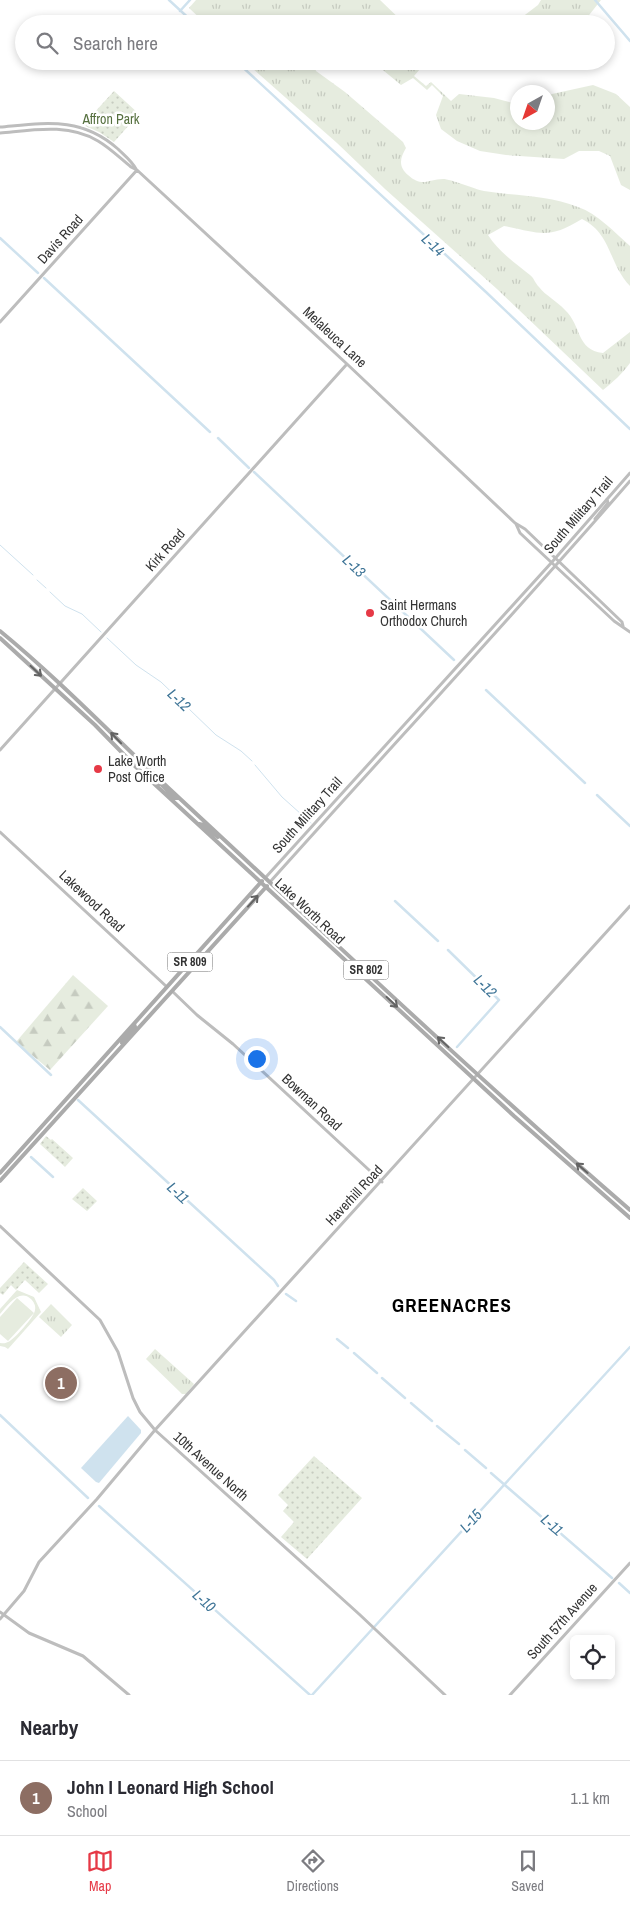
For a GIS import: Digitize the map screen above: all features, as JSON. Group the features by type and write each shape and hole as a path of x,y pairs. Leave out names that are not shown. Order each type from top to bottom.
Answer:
{"main road":[{"name":"Lake Worth Road","path":"0,630 478,1075 630,1211"},
{"name":"Lake Worth Road","path":"0,638 174,802 514,1116 630,1218"},
{"path":"155,784 161,784 175,798 179,798"},
{"path":"174,802 177,802 192,815 197,815"},
{"path":"198,824 204,825 218,837 224,839"},
{"name":"South Military Trail","path":"0,1173 266,877"},
{"name":"South Military Trail","path":"0,1181 270,882"},
{"path":"196,963 196,960 217,937 218,931"},
{"path":"171,991 173,985 190,967 190,962"},
{"path":"151,1013 168,992 168,987"},
{"path":"122,1046 123,1040 135,1027 134,1024"},
{"path":"109,1060 118,1048 118,1042"},
{"path":"514,1116 528,1120"},
{"path":"614,1204 621,1205 630,1211"}],"street":[{"name":"Melaleuca Lane","path":"0,127 57,123 78,126 107,140 134,164 137,170"},
{"name":"Melaleuca Lane","path":"0,133 56,129 75,131 100,142 137,170 516,523 525,529 622,622 623,626"},
{"name":"Davis Road","path":"0,322 137,170"},
{"name":"Kirk Road","path":"0,750 347,364"},
{"name":"South Military Trail","path":"266,877 552,562 630,473"},
{"name":"South Military Trail","path":"270,882 560,562 630,481"},
{"path":"614,490 615,498"},
{"path":"591,526 597,515 608,503 607,499"},
{"name":"Melaleuca Lane","path":"516,523 520,532 618,624 630,632"},
{"name":"Lakewood Road","path":"0,832 168,987"},
{"name":"Haverhill Road","path":"1,1615 24,1591 39,1562 97,1499 155,1430 382,1182 630,906"},
{"name":"Bowman Road","path":"171,991 197,1016 233,1044 382,1182"},
{"name":"10th Avenue North","path":"0,1226 100,1320 112,1338 118,1352 134,1401 144,1418 155,1430 445,1695"},
{"name":"South 57th Avenue","path":"510,1695 630,1563"},
{"path":"1,1615 29,1633 83,1656 129,1695"}],"green space":[{"path":"196,0 380,0 396,15 196,15 189,8"},
{"path":"541,0 601,0 589,15 525,15 538,5"},
{"path":"254,70 316,70 345,92 403,142 406,148 402,155 401,165 408,175 417,181 426,182 447,179 484,191 555,200 585,210 606,224 630,246 630,286 617,268 605,241 592,225 582,219 561,230 552,232 536,232 504,226 488,235 502,252 531,276 542,290 565,310 588,347 603,353 630,332 630,363 627,367 603,390 497,289 385,189 337,143"},
{"path":"383,70 419,70 414,76 426,86 431,82 451,101 459,94 494,98 510,102 510,130 555,130 555,93 593,85 616,94 630,107 630,190 621,185 610,156 599,151 579,151 564,159 506,155 480,151 457,141 441,129 436,115 443,96 432,85 427,90 413,78 401,85"},
{"name":"Affron Park","path":"114,91 139,114 114,142 99,132 83,125"},
{"path":"73,975 108,1006 50,1070 16,1042"},
{"path":"46,1136 73,1158 65,1167 40,1144"},
{"path":"83,1188 97,1201 87,1211 72,1199"},
{"path":"24,1262 48,1284 39,1293 25,1280 16,1290 11,1285 3,1295 0,1293 0,1288"},
{"path":"17,1290 34,1297 41,1312 8,1349 0,1346 0,1343 7,1343 15,1337 32,1317 35,1309 31,1299 27,1296 22,1296 14,1299 0,1314 0,1309"},
{"path":"17,1298 34,1313 8,1341 0,1334 0,1317"},
{"path":"51,1304 72,1325 61,1337 39,1317"},
{"path":"155,1349 194,1384 186,1394 182,1394 146,1359"},
{"path":"314,1456 362,1498 307,1559 281,1537 294,1522 283,1511 288,1505 278,1495"}],"water":[{"path":"128,1416 141,1430 141,1433 99,1483 96,1482 81,1468"}],"waterway":[{"name":"L-14","path":"169,0 185,15"},
{"name":"L-15","path":"180,11 190,0"},
{"name":"L-15","path":"595,0 608,15"},
{"name":"L-15","path":"615,23 630,41"},
{"name":"L-14","path":"246,70 487,293 630,429"},
{"name":"L-13","path":"0,238 38,273"},
{"name":"L-13","path":"44,278 210,432"},
{"name":"L-13","path":"218,438 249,468"},
{"name":"L-13","path":"254,472 454,660"},
{"name":"L-12","path":"0,545 33,575"},
{"name":"L-12","path":"37,580 46,588"},
{"name":"L-12","path":"50,592 65,606 82,614 101,632"},
{"name":"L-12","path":"107,638 136,665 161,682 216,735 241,751 252,761"},
{"name":"L-13","path":"486,690 585,783"},
{"name":"L-12","path":"255,765 282,797 311,823"},
{"name":"L-13","path":"597,795 630,826"},
{"name":"L-12","path":"395,901 438,941"},
{"name":"L-12","path":"448,950 499,1000 457,1047"},
{"name":"L-11","path":"0,1027 51,1075"},
{"name":"L-11","path":"78,1100 274,1280 278,1286"},
{"path":"31,1157 53,1177"},
{"name":"L-11","path":"286,1294 296,1301"},
{"name":"L-11","path":"337,1339 348,1348"},
{"name":"L-15","path":"312,1695 630,1347"},
{"name":"L-11","path":"354,1353 377,1373"},
{"name":"L-11","path":"382,1378 405,1398"},
{"name":"L-11","path":"411,1403 432,1421"},
{"name":"L-10","path":"0,1415 88,1498"},
{"name":"L-11","path":"437,1426 459,1444"},
{"name":"L-11","path":"465,1450 486,1468"},
{"name":"L-11","path":"491,1473 612,1578"},
{"name":"L-10","path":"99,1506 310,1695"},
{"name":"L-11","path":"619,1583 630,1593"}],"place":[{"name":"Saint Hermans Orthodox Church","path":"370,613"},
{"name":"Lake Worth Post Office","path":"98,769"},
{"name":"John I Leonard High School","path":"61,1383"}],"district":[{"name":"GREENACRES","path":"452,1305"}]}
